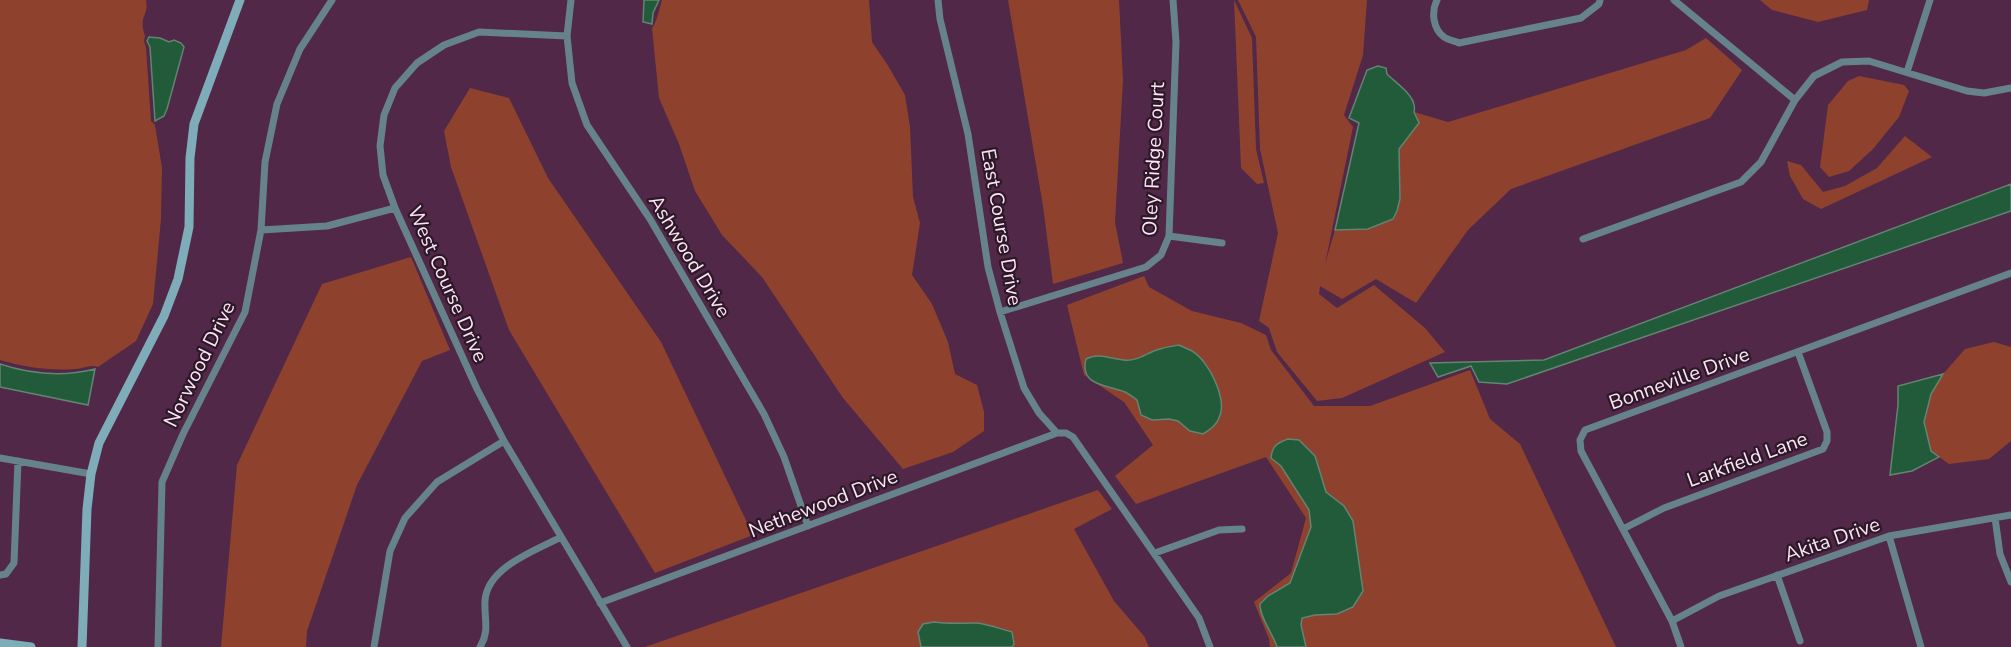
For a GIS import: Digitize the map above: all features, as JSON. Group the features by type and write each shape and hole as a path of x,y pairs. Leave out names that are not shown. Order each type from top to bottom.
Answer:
{"street":[{"path":"82,647 87,509 91,474 99,443 164,316 178,279 189,227 190,158 195,124 240,0"},
{"name":"Norwood Drive","path":"158,647 162,482 183,434 245,312 261,230 265,162 278,104 300,49 332,0"},
{"name":"Ashwood Drive","path":"571,0 567,36 572,83 586,125 650,219 764,414 784,457 808,526"},
{"name":"East Course Drive","path":"938,0 940,19 968,134 988,267 1024,388 1039,413 1057,433 1066,433 1073,437 1199,618 1210,647"},
{"name":"Oley Ridge Court","path":"1000,312 1146,267 1161,255 1168,236 1176,42 1173,0"},
{"path":"1437,0 1434,6 1434,24 1444,37 1459,43 1581,18 1599,4 1600,0"},
{"path":"1674,0 1795,100"},
{"path":"1906,72 1930,0"},
{"name":"West Course Drive","path":"567,36 479,32 444,45 417,63 395,88 384,115 380,146 383,175 395,208 477,389 504,441 627,647"},
{"path":"1583,239 1741,182 1761,162 1795,100 1814,76 1842,62 1869,61 1967,91 1983,93 2011,88"},
{"path":"261,230 327,226 395,208"},
{"path":"1168,236 1222,243"},
{"name":"Bonneville Drive","path":"1681,647 1672,621 1581,450 1580,440 1585,430 2011,273"},
{"name":"Larkfield Lane","path":"1623,529 1664,508 1823,449 1827,441 1827,432 1798,352"},
{"name":"Nethewood Drive","path":"600,603 1057,433"},
{"path":"374,647 390,551 405,518 437,482 504,441"},
{"path":"0,458 91,474"},
{"path":"0,575 6,574 14,563 18,461"},
{"name":"Akita Drive","path":"1672,621 1719,596 1889,536 2011,515"},
{"path":"1995,518 2000,554 2011,582"},
{"path":"1155,553 1219,530 1242,530"},
{"path":"1889,536 1921,647"},
{"path":"480,647 486,637 487,589 494,576 561,537"},
{"path":"1777,575 1800,641"},
{"path":"0,643 30,647"}],"shaded area":[{"path":"0,0 146,0 143,29 151,121 155,125 162,168 161,219 153,304 136,341 98,367 46,369 0,360"},
{"path":"644,0 659,0 653,13 652,24 643,22"},
{"path":"662,0 869,0 872,42 905,95 910,127 913,197 920,223 912,275 932,304 948,342 955,374 977,385 984,412 984,431 953,452 903,469 843,398 762,277 722,235 695,191 679,144 659,98 652,28"},
{"path":"1008,0 1119,0 1123,80 1115,222 1123,263 1053,284 1043,206"},
{"path":"1234,0 1252,38 1256,149 1264,183 1257,184 1241,168"},
{"path":"1238,0 1367,0 1363,55 1344,115 1353,127 1325,264 1359,123 1349,118 1367,70 1378,66 1386,68 1387,74 1414,100 1414,112 1448,122 1686,50 1706,38 1742,70 1710,118 1511,189 1468,230 1416,303 1376,279 1342,299 1320,286 1319,294 1337,308 1374,285 1425,328 1445,352 1342,398 1317,401 1277,352 1269,328 1259,321 1278,233 1260,149 1256,37"},
{"path":"1760,0 1869,0 1867,10 1818,22 1772,10"},
{"path":"149,37 169,42 174,40 184,47 167,109 164,116 155,121 150,47 147,41"},
{"path":"1378,66 1386,68 1387,74 1410,96 1419,123 1399,149 1400,199 1397,211 1393,219 1368,229 1335,230 1359,123 1349,118 1367,70"},
{"path":"1859,76 1904,85 1909,91 1899,117 1873,149 1849,171 1829,177 1820,167 1828,105 1848,81"},
{"path":"470,88 509,98 548,178 661,342 753,535 655,573 509,330 451,167 444,131"},
{"path":"1905,136 1932,157 1821,209 1803,199 1790,176 1787,161 1801,165 1823,192 1845,186 1877,168"},
{"path":"2011,184 2011,211 1507,384 1479,382 1471,366 1438,377 1430,363 1544,360"},
{"path":"411,257 450,350 422,361 357,485 307,631 306,647 221,647 237,465 322,284"},
{"path":"1144,276 1149,287 1192,311 1241,323 1266,335 1271,350 1314,406 1370,406 1470,370 1490,419 1520,444 1616,647 1270,647 1254,602 1291,573 1306,518 1266,457 1136,504 1115,476 1153,445 1124,402 1084,375 1067,305"},
{"path":"1994,342 2011,347 2011,441 1989,459 1949,464 1931,451 1924,422 1931,394 1937,381 1965,349"},
{"path":"1179,345 1192,351 1205,363 1219,392 1221,410 1219,418 1214,426 1203,434 1190,431 1178,421 1152,420 1141,415 1136,399 1125,392 1096,383 1087,375 1085,368 1086,359 1091,357 1129,360 1162,348"},
{"path":"0,364 47,373 71,373 95,369 88,405 0,387"},
{"path":"1943,374 1931,394 1924,422 1931,451 1939,457 1912,471 1890,475 1898,386"},
{"path":"1288,439 1299,440 1315,456 1326,492 1344,506 1353,521 1363,591 1353,607 1337,614 1302,618 1301,625 1306,647 1277,647 1260,609 1260,604 1268,596 1290,583 1311,527 1309,510 1281,466 1271,458 1276,445"},
{"path":"1098,490 1112,509 1074,529 1114,601 1144,636 1149,647 645,647"},
{"path":"934,622 979,623 993,626 1012,632 1014,644 1012,647 921,647 918,632 923,624"}]}
